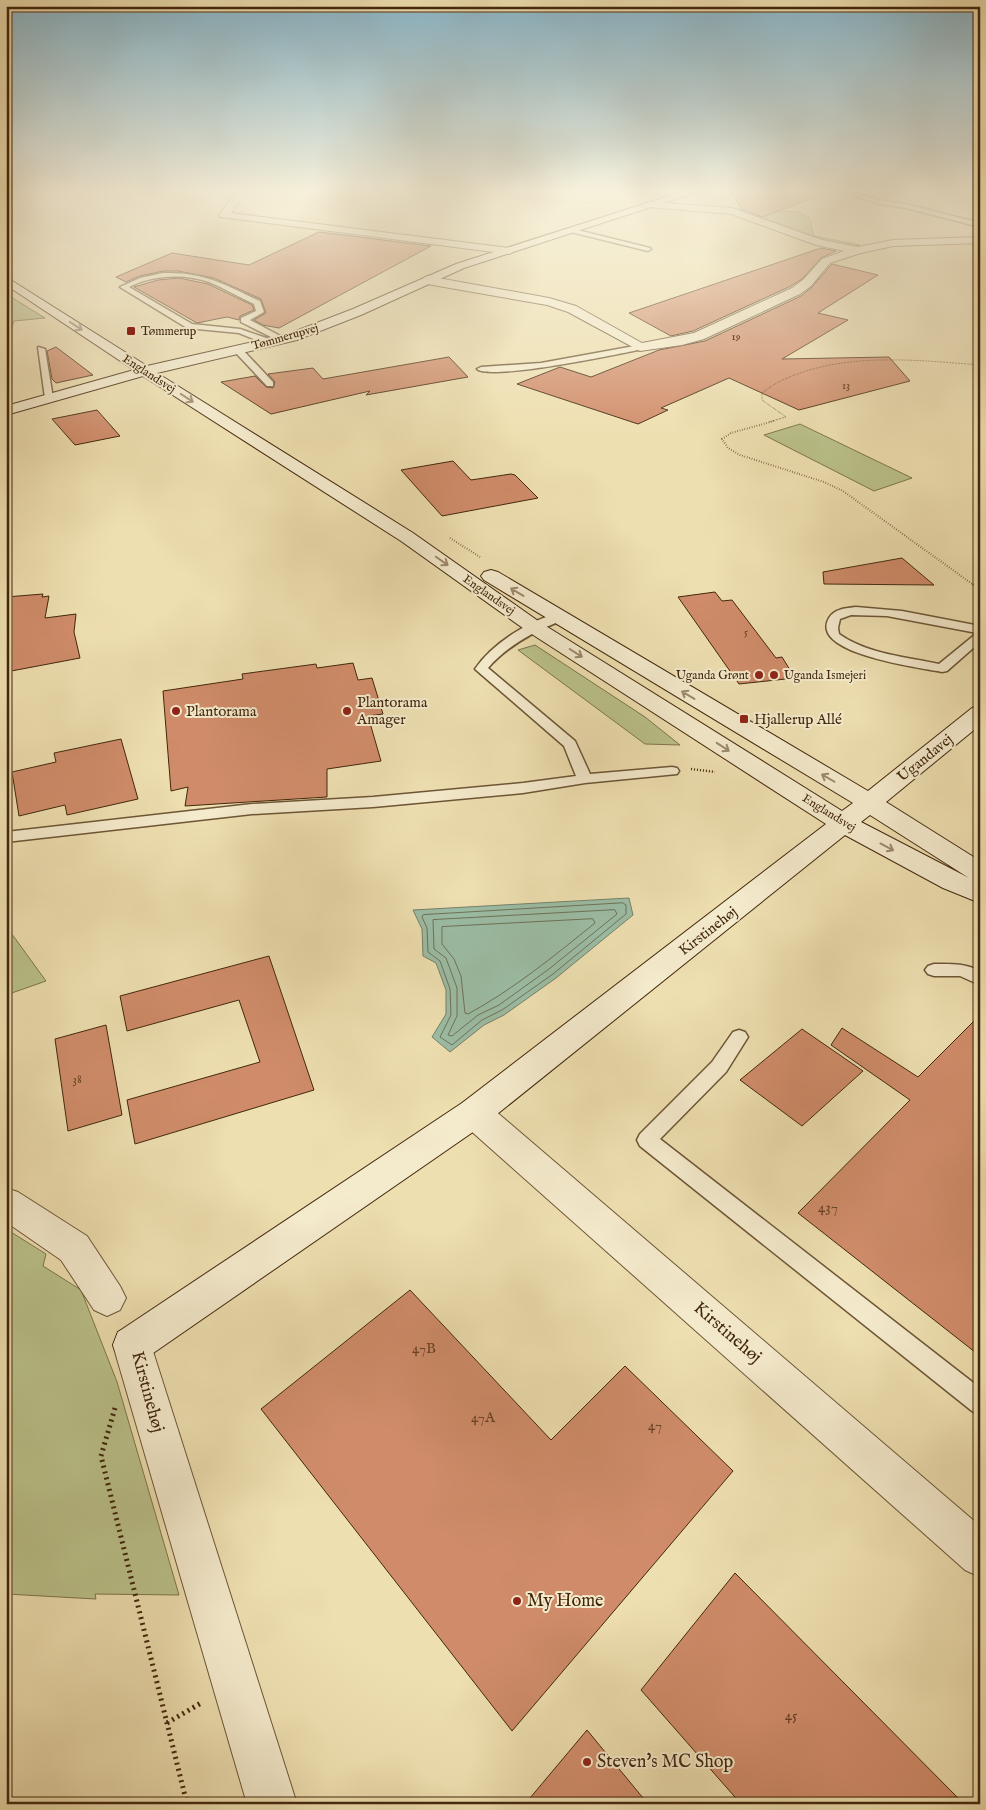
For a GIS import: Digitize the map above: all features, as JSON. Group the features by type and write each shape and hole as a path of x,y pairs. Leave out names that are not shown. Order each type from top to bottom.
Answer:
{"street":[{"name":"Tømmerupvej","path":"6,410 49,398 150,364 168,367 276,341 357,312 440,274"},
{"path":"427,280 549,302 572,309 640,347 682,341 699,336 796,291 814,274"},
{"name":"Englandsvej","path":"6,280 150,364 407,537 534,627 844,824 953,882 980,894"},
{"name":"Englandsvej","path":"168,367 393,516 870,803 980,873"},
{"name":"Ugandavej","path":"870,803 980,713"},
{"name":"Kirstinehøj","path":"272,1804 132,1345 474,1113 870,803"},
{"name":"Kirstinehøj","path":"474,1113 980,1555"},
{"path":"6,1203 74,1248 108,1298"}],"lane":[{"path":"180,276 206,278 257,303 260,312 240,320 276,341 240,331 190,326 124,287 133,281 180,276"},
{"path":"198,327 221,321"},
{"path":"481,369 505,370 640,347"},
{"path":"41,349 49,398"},
{"path":"238,350 270,384"},
{"path":"980,630 884,612 855,611 839,613 832,621 832,632 836,638 861,650 942,668 980,636"},
{"path":"558,617 534,627 492,654 481,669 570,744 585,779"},
{"path":"6,837 252,809 373,802 523,788 585,779 672,771"},
{"path":"934,970 963,970 980,979"},
{"path":"739,1037 719,1067 648,1140 980,1403"}],"path":[{"path":"980,366 873,361 815,369 772,384 762,393 762,400 786,417 731,433 722,439 728,448 740,455 843,490 980,589"},
{"path":"117,1401 102,1456 188,1804"}],"shaded area":[{"path":"6,294 45,318 14,321 12,328 6,329"},
{"path":"800,424 912,478 874,491 764,435"},
{"path":"535,645 645,717 680,745 645,744 518,650"},
{"path":"6,926 46,981 6,995"},
{"path":"6,1229 46,1254 43,1266 81,1290 117,1382 179,1595 95,1594 96,1599 6,1594"}],"water":[{"path":"629,898 633,915 556,978 504,1015 484,1025 450,1052 432,1037 446,1014 446,990 436,963 423,956 422,929 413,910"}],"building":[{"path":"122,274 147,274 126,282 116,277"},
{"path":"196,274 378,274 279,328 263,325 254,320 266,313 261,299 214,278"},
{"path":"743,274 806,274 791,286 693,331 671,336 629,313"},
{"path":"823,274 878,275 818,313 848,320 782,359 889,357 910,381 799,410 729,378 661,408 668,410 638,424 517,384 560,367 591,377 659,350 705,341 801,296"},
{"path":"179,278 208,284 252,305 254,310 240,316 239,320 227,317 197,323 134,287 158,280"},
{"path":"56,347 93,375 56,383 52,379 47,351"},
{"path":"449,357 468,377 366,395 370,391 271,414 221,382 255,376 266,387 273,388 275,382 268,374 313,368 323,379"},
{"path":"97,410 120,436 75,445 52,419"},
{"path":"453,461 471,480 515,475 538,498 442,516 401,470"},
{"path":"902,558 934,585 824,584 823,572"},
{"path":"715,592 722,601 732,600 776,658 782,657 795,678 739,684 678,597"},
{"path":"43,594 42,597 49,596 45,618 76,614 74,632 80,658 6,672 6,597"},
{"path":"353,663 358,680 372,678 383,714 368,716 381,761 327,769 327,797 185,806 188,787 171,791 163,691 243,679 242,674 316,664 317,668"},
{"path":"121,739 138,799 67,815 65,805 19,816 12,772 56,762 54,753"},
{"path":"269,956 314,1090 135,1144 127,1100 260,1062 239,1000 127,1031 120,996"},
{"path":"980,1015 980,1356 798,1213 910,1100 831,1045 842,1028 918,1077"},
{"path":"106,1025 122,1115 68,1131 55,1039"},
{"path":"802,1029 863,1071 802,1126 740,1080"},
{"name":"My Home","path":"410,1290 551,1440 625,1366 733,1471 512,1731 261,1409"},
{"path":"735,1573 964,1804 741,1804 641,1690"},
{"name":"Steven's MC Shop","path":"587,1730 648,1804 525,1804"}],"place":[{"name":"Tømmerup","path":"131,331"},
{"name":"Uganda Grønt","path":"759,675"},
{"name":"Uganda Ismejeri","path":"774,675"},
{"name":"Plantorama","path":"176,711"},
{"name":"Plantorama Amager","path":"347,711"},
{"name":"Hjallerup Allé","path":"744,719"},
{"name":"My Home","path":"517,1601"},
{"name":"Steven's MC Shop","path":"587,1762"}]}
